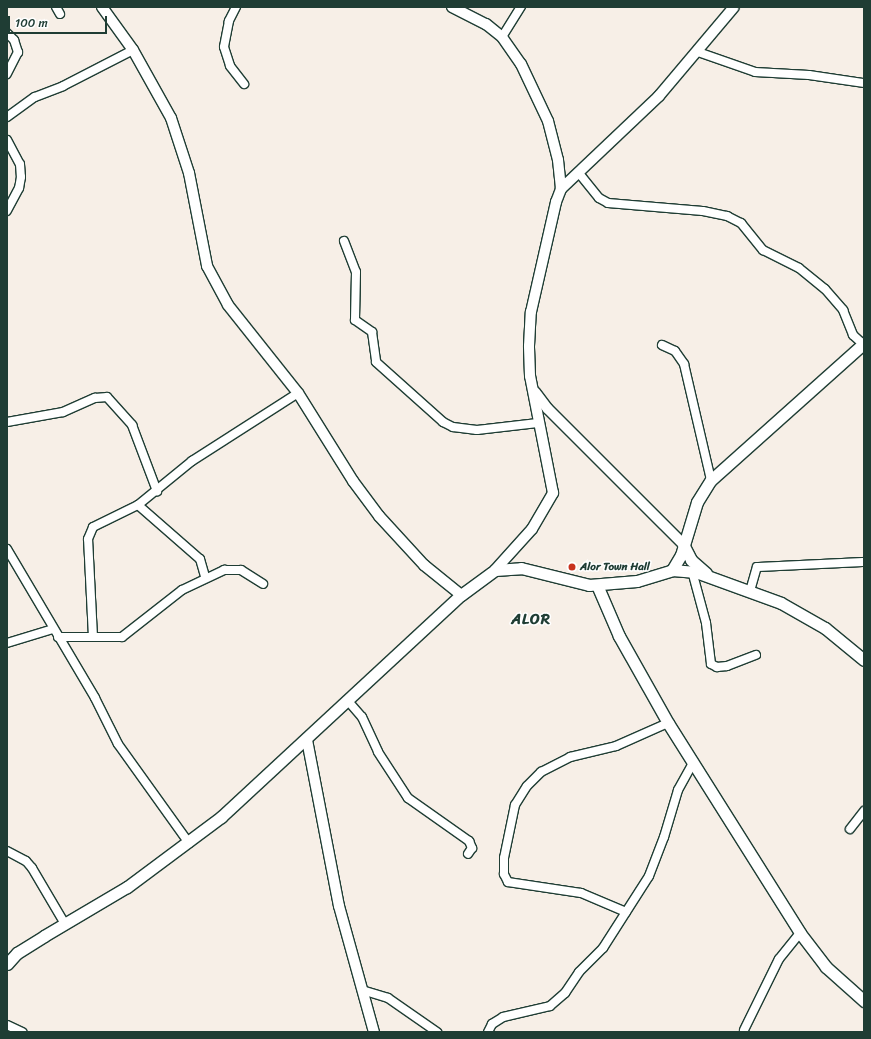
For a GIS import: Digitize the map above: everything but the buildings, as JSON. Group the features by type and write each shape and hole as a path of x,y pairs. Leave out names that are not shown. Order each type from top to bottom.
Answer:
{"main road":[{"path":"672,570 676,566 697,502 711,480 863,343"},
{"path":"682,544 691,560 711,577"},
{"path":"7,964 12,953 127,888 221,817 307,740 461,595 495,570 521,568 564,580 597,585 637,581 672,570 692,571 802,613 825,628 864,660"},
{"path":"597,585 619,636 668,723 800,934 826,967 864,1001"}],"street":[{"path":"102,7 133,50 162,100 179,140 196,206 206,266 228,305 298,393 353,481 379,516 424,565 461,595"},
{"path":"236,7 229,21 224,47 228,62 244,84"},
{"path":"452,7 479,20 502,37 521,64 548,121 558,160 562,189 549,230 531,312 529,346 532,385 538,423 549,465 552,493 532,529 495,570"},
{"path":"502,37 521,7"},
{"path":"562,189 578,172 632,123 698,52 734,7"},
{"path":"7,33 14,40 18,52 7,74"},
{"path":"7,118 35,97 63,86 133,50"},
{"path":"698,52 755,72 809,75 864,83"},
{"path":"7,139 20,164 21,177 19,188 7,211"},
{"path":"578,172 599,198 608,202 703,211 727,216 741,223 763,250 800,268 825,289 843,310 853,335 863,343"},
{"path":"344,241 356,272 355,320 372,332 376,362 443,422 453,427 477,430 538,423"},
{"path":"662,345 674,351 684,364 711,480"},
{"path":"532,385 548,409 682,544"},
{"path":"93,637 88,533 108,518 138,505 192,461 298,393"},
{"path":"7,422 63,412 95,398 107,397 132,425 157,491"},
{"path":"537,412 541,407 548,409"},
{"path":"138,505 200,559 205,577"},
{"path":"7,549 95,698 118,744 189,842"},
{"path":"750,592 757,567 864,562"},
{"path":"58,637 114,638 129,633 154,610 205,577 224,570 241,570 262,584"},
{"path":"692,571 706,623 711,664 718,667 727,666 756,655"},
{"path":"7,643 53,629"},
{"path":"348,701 362,717 378,752 408,798 469,841 472,848 468,854"},
{"path":"626,912 581,893 508,882 504,874 504,858 515,805 527,786 541,772 570,757 616,746 668,723"},
{"path":"307,740 339,906 374,1032"},
{"path":"488,1032 492,1024 504,1017 541,1009 565,993 579,972 603,948 649,876 664,837 678,790 692,763"},
{"path":"850,829 864,811"},
{"path":"7,851 26,861 32,868 65,924"},
{"path":"744,1030 779,959 790,943 800,934"},
{"path":"362,990 388,998 436,1032"},
{"path":"7,1025 22,1032"}],"place":[{"name":"Alor Town Hall","path":"572,567"}],"district":[{"name":"ALOR","path":"531,620"}]}
